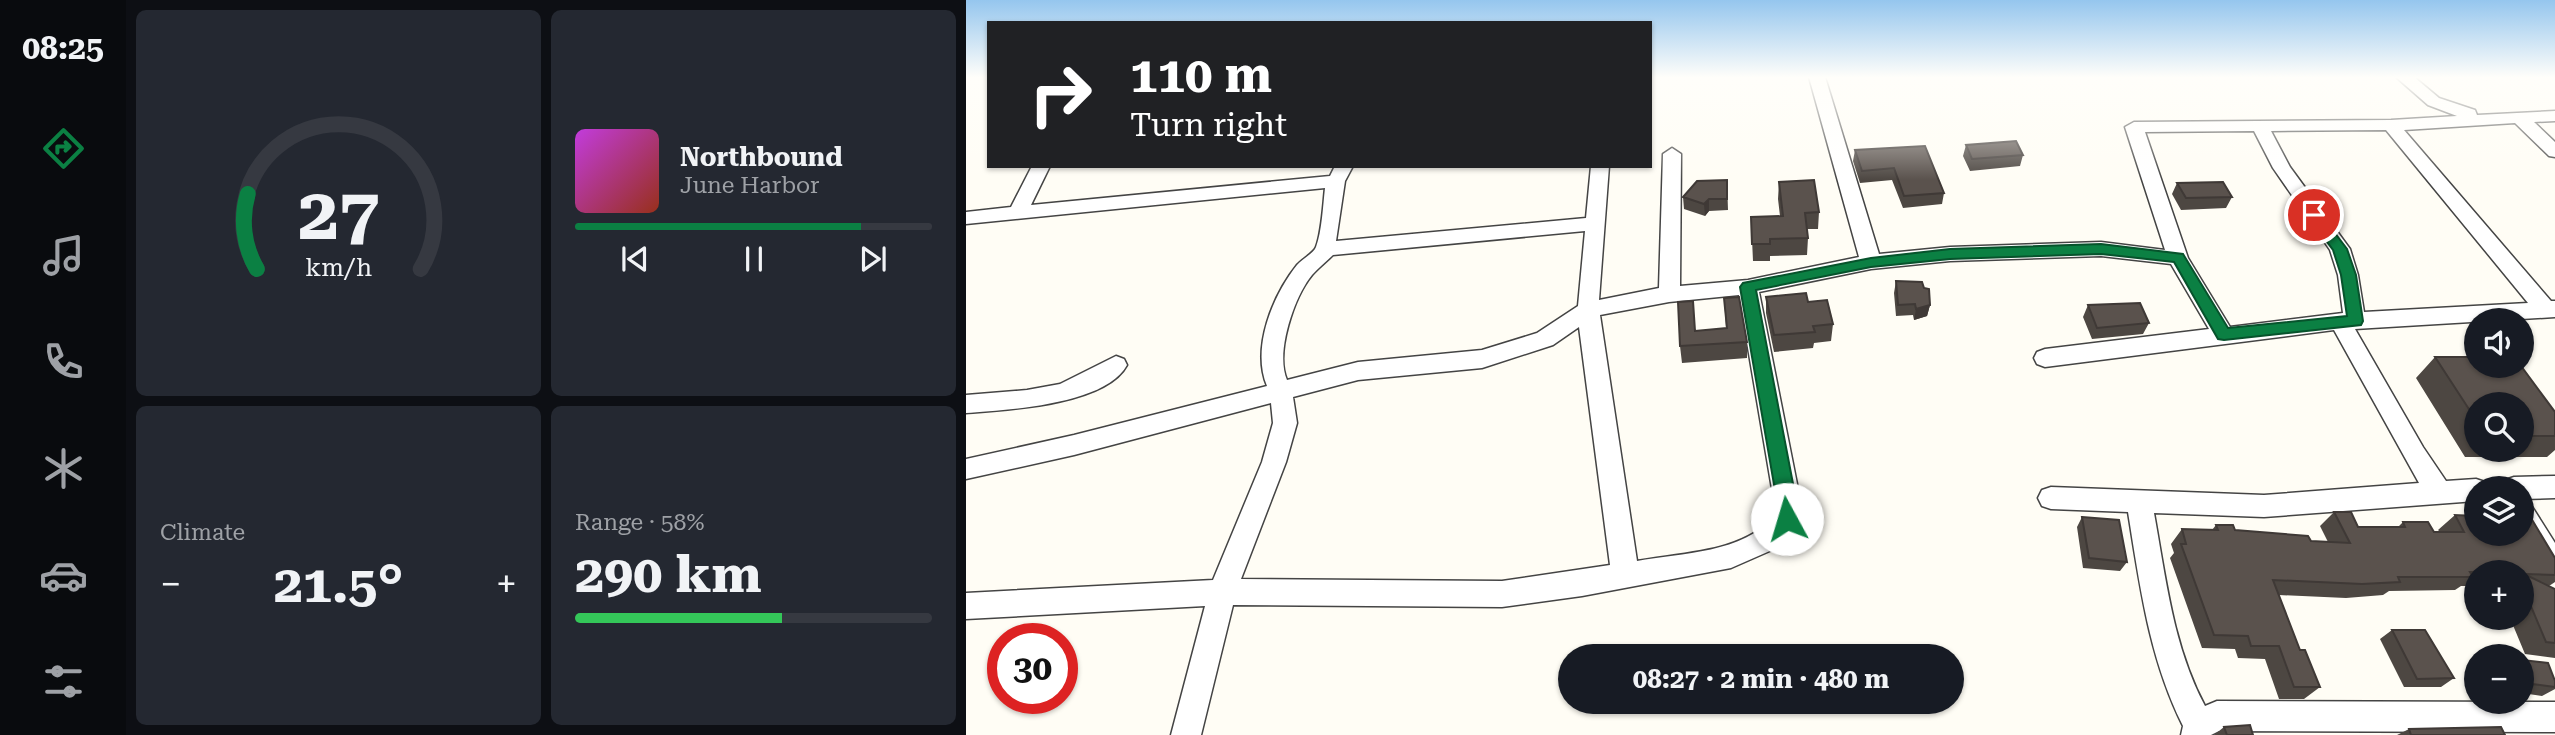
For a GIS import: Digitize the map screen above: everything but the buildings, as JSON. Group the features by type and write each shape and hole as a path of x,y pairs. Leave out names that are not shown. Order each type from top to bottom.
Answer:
{"street":[{"path":"1827,111 1871,262"},
{"path":"2456,111 2494,119"},
{"path":"2516,116 2555,152"},
{"path":"2224,335 2178,258 2134,127 2391,125 2516,116 2555,116"},
{"path":"2259,125 2282,168 2340,249 2348,275 2348,321 2414,454 2438,492"},
{"path":"2391,125 2550,309"},
{"path":"1669,294 1672,154"},
{"path":"1017,214 1040,168"},
{"path":"1600,168 1593,224 1588,310 1625,574"},
{"path":"966,218 1340,174 1326,244 1328,249"},
{"path":"1186,735 1222,592 1274,462 1285,423 1281,392 1272,371 1276,330 1290,293 1306,270 1328,249 1593,224"},
{"path":"966,469 1074,445 1358,371 1461,362 1495,356 1545,339 1588,310 1669,294 1748,287 1871,262 1950,254 2101,249 2178,258"},
{"path":"966,606 1222,592 1502,594 1582,583 1731,556 1772,538 1787,519 1785,489 1748,287"},
{"path":"2045,358 2348,321 2550,309"},
{"path":"966,404 1039,398 1072,391 1116,365"},
{"path":"2534,488 2555,487"},
{"path":"2051,498 2264,506 2464,491"},
{"path":"2139,501 2151,583 2168,660 2198,730 2217,716 2555,717"},
{"path":"2534,533 2555,567"}],"route":[{"path":"1787,519 1785,489 1748,287 1871,262 1950,254 2101,249 2178,258 2224,335 2355,321 2348,275 2340,249 2314,215"}]}
